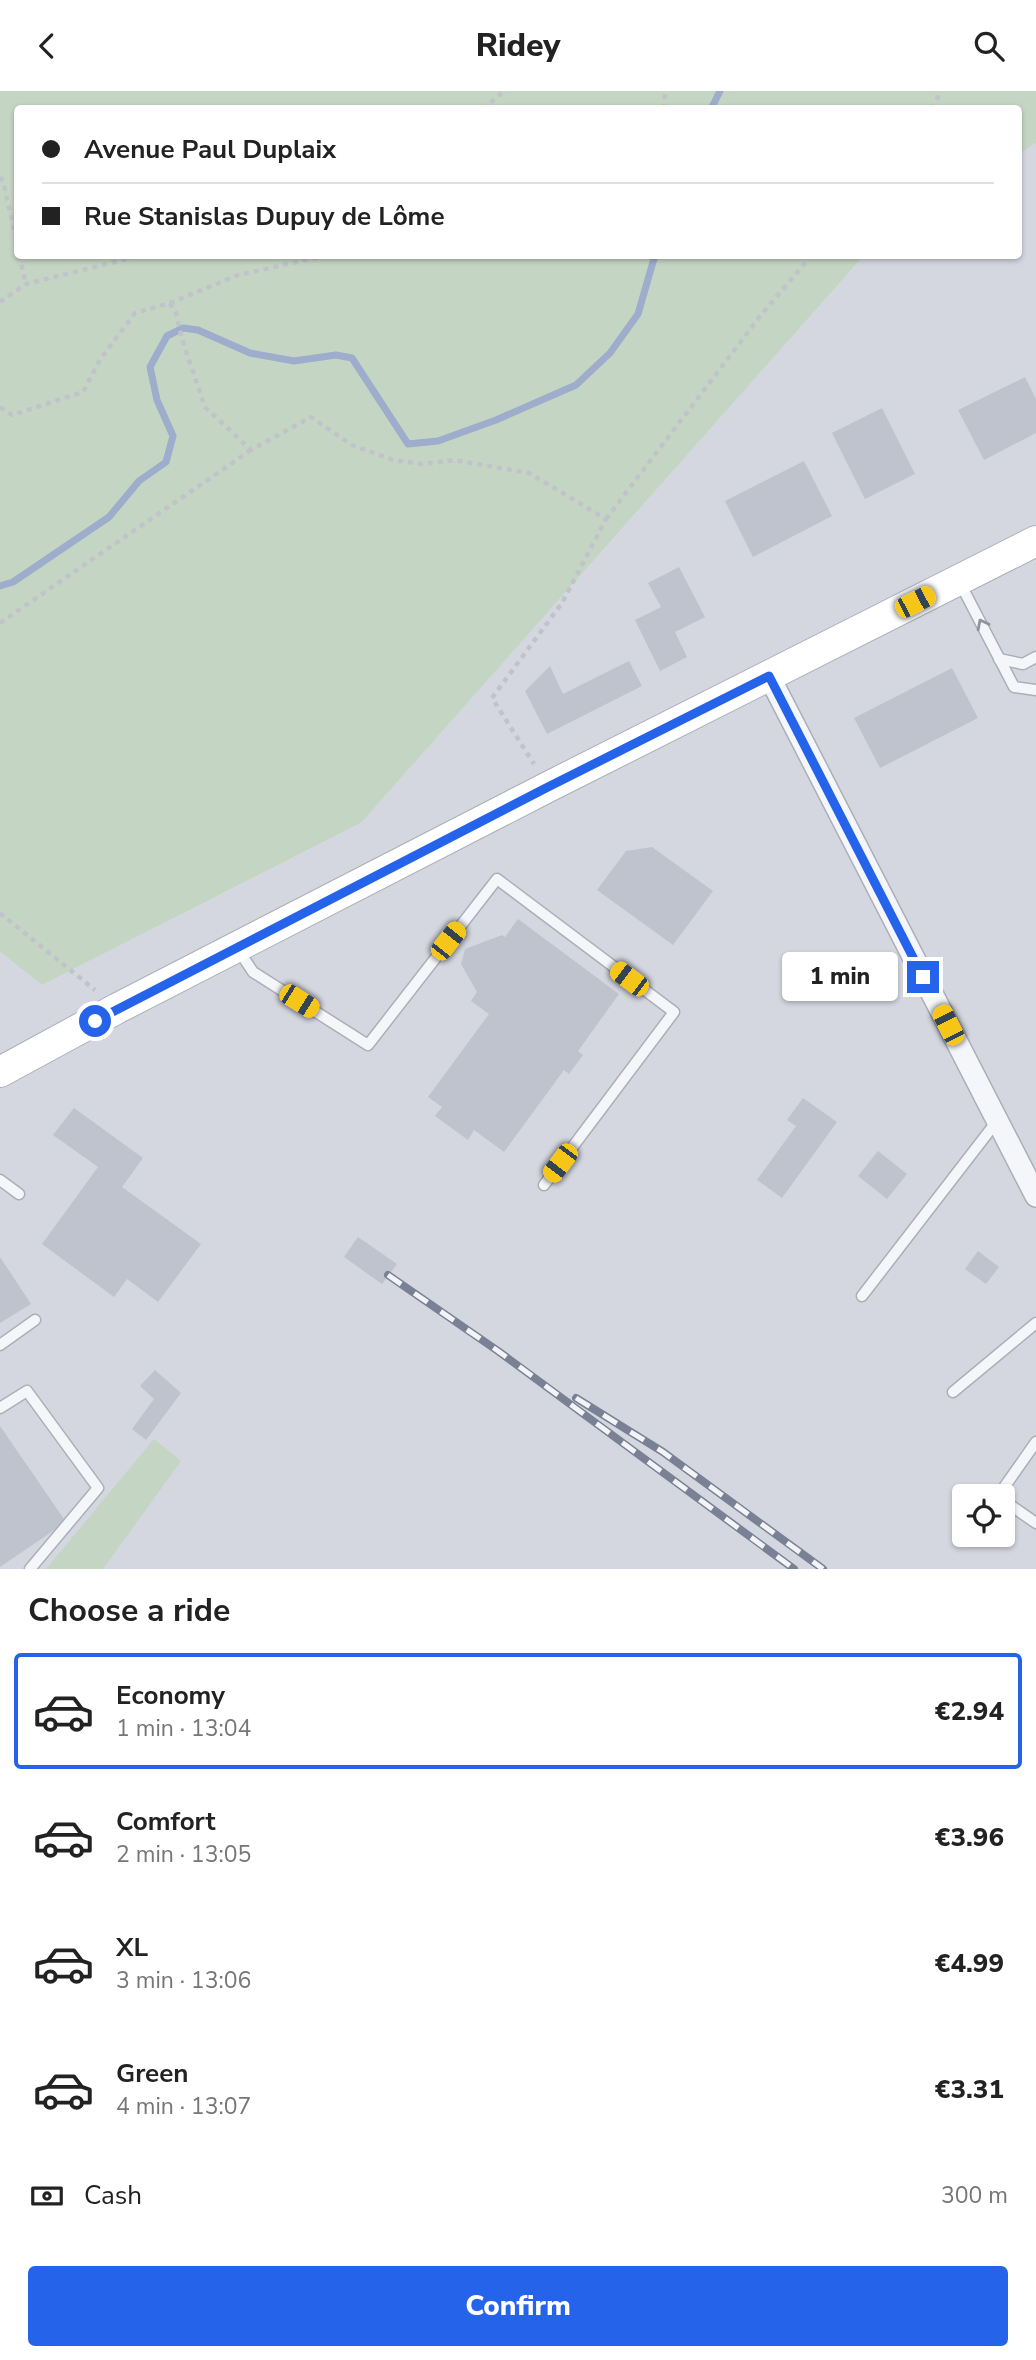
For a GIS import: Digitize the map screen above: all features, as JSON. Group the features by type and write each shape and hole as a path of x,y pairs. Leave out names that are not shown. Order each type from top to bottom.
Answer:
{"main road":[{"path":"0,1073 118,1008 546,788 1036,541"}],"street":[{"path":"769,676 1036,1196"}],"lane":[{"path":"959,580 1014,687 1036,689"},
{"path":"999,659 1023,664 1036,657"},
{"path":"237,948 253,972 368,1045 496,879 674,1012 544,1185"},
{"path":"862,1296 997,1121"},
{"path":"0,1180 19,1194"},
{"path":"0,1345 35,1320"},
{"path":"953,1392 1036,1323"},
{"path":"0,1408 27,1391 98,1488 30,1569"},
{"path":"1006,1484 1036,1442"},
{"path":"1015,1508 1036,1523"}],"path":[{"path":"488,105 504,91"},
{"path":"0,177 14,229"},
{"path":"20,259 26,284"},
{"path":"0,302 26,284 127,259"},
{"path":"0,407 12,415 83,392 101,358 135,313 170,303 238,275 311,259"},
{"path":"535,766 492,698 562,603 606,519 761,315 809,259"},
{"path":"170,303 176,313 205,407 251,450"},
{"path":"0,623 251,450 311,417 352,445 393,460 422,464 454,460 530,473 606,519"},
{"path":"0,913 118,1008"}],"shaded area":[{"path":"1036,143 1036,1569 0,1569 0,952 42,985 361,823 860,260 1022,259 1022,152"}],"green space":[{"path":"0,91 1036,91 1036,143 1022,152 1022,105 14,105 14,259 862,259 361,823 42,985 0,952"},
{"path":"154,1439 181,1461 103,1569 46,1569"}],"building":[{"path":"1025,377 1036,399 1036,433 984,460 958,410"},
{"path":"882,408 915,474 865,499 832,433"},
{"path":"804,461 832,516 753,557 725,501"},
{"path":"679,567 705,617 675,632 687,657 660,671 635,620 661,607 648,583"},
{"path":"629,661 642,686 547,734 525,691 550,666 563,694"},
{"path":"952,668 978,718 880,768 854,718"},
{"path":"652,847 713,891 673,945 597,890 626,851"},
{"path":"518,919 619,994 578,1051 583,1055 569,1074 564,1070 504,1152 474,1130 468,1140 435,1116 442,1107 428,1097 489,1014 471,1001 477,992 461,964 465,949 502,935 505,937"},
{"path":"803,1098 837,1122 782,1198 757,1180 796,1126 787,1120"},
{"path":"74,1108 143,1158 122,1187 201,1244 158,1302 127,1279 114,1297 42,1244 98,1167 53,1135"},
{"path":"878,1151 907,1174 887,1199 858,1176"},
{"path":"358,1237 397,1264 382,1284 344,1257"},
{"path":"978,1251 999,1267 986,1284 965,1269"},
{"path":"0,1257 31,1304 0,1323"},
{"path":"155,1370 181,1393 146,1440 132,1429 154,1399 140,1386"},
{"path":"0,1426 66,1522 0,1567"}],"waterway":[{"path":"713,105 720,91"},
{"path":"0,586 13,582 109,517 139,481 166,462 173,436 157,400 150,367 167,336 183,328 198,330 250,353 294,361 336,355 352,358 408,444 438,441 496,420 576,385 610,353 638,314 654,259"}],"railway":[{"path":"388,1275 498,1351 794,1569"},
{"path":"576,1398 663,1452 823,1569"}],"route":[{"path":"95,1021 769,676 923,977"}]}
